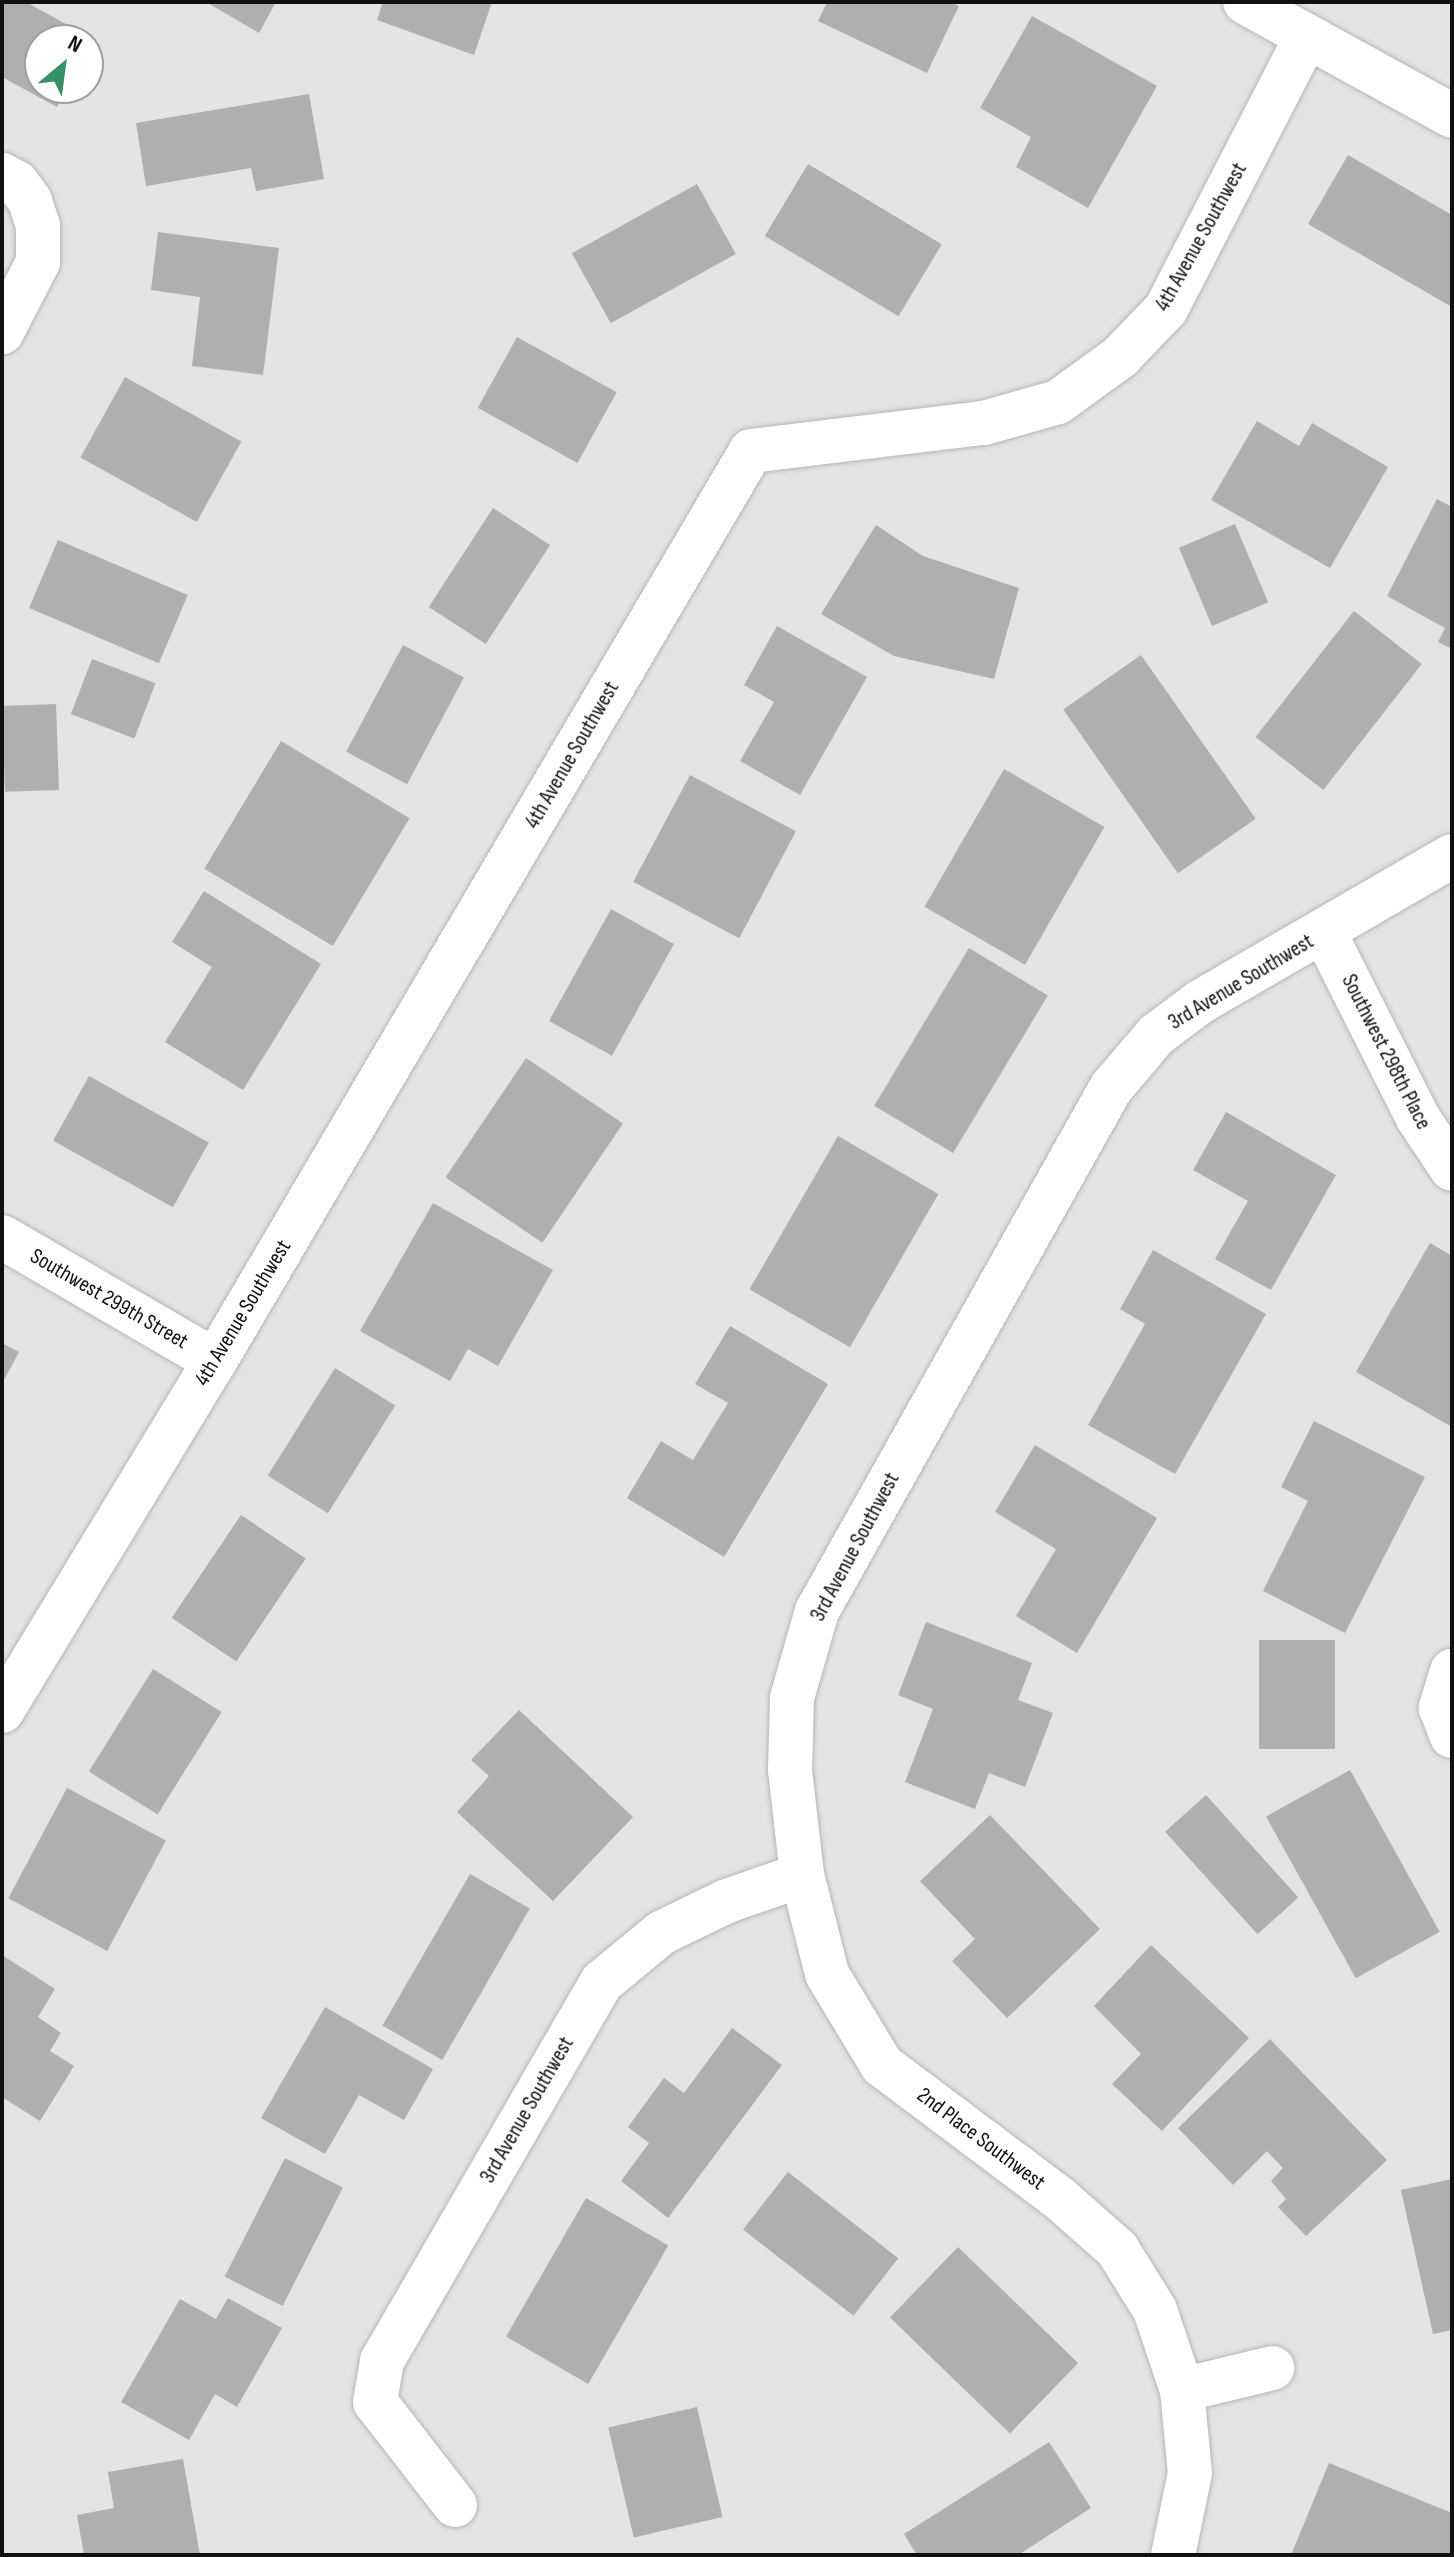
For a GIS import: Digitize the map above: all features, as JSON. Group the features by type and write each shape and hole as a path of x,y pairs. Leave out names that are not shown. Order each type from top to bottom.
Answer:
{"street":[{"path":"1245,2 1452,116"},
{"name":"4th Avenue Southwest","path":"2,1711 215,1361 751,451 984,423 1058,402 1120,357 1166,309 1306,38"},
{"path":"2,175 17,183 30,201 38,225 38,262 2,332"},
{"name":"3rd Avenue Southwest","path":"455,2505 375,2402 382,2361 602,1982 661,1933 727,1901 802,1875 790,1770 792,1698 817,1611 1111,1088 1156,1035 1200,1002 1452,856"},
{"name":"Southwest 298th Place","path":"1324,932 1418,1118 1452,1169"},
{"name":"Southwest 299th Street","path":"2,1237 215,1361"},
{"path":"1452,1671 1441,1708 1452,1736"},
{"name":"2nd Place Southwest","path":"802,1875 827,1974 882,2065 1058,2197 1117,2249 1155,2310 1182,2390 1190,2473 1173,2555"},
{"path":"1182,2390 1272,2368"}],"building":[{"path":"2,2 26,2 66,24 24,24 24,89 2,77"},
{"path":"206,2 276,2 259,33"},
{"path":"383,2 492,2 474,55 377,20"},
{"path":"827,2 950,2 959,6 927,73 818,21"},
{"path":"1032,16 1157,86 1088,208 1016,167 1031,137 980,108"},
{"path":"309,94 324,179 256,191 251,168 146,186 136,123"},
{"path":"1348,155 1452,215 1452,307 1308,224"},
{"path":"808,164 942,244 898,316 765,236"},
{"path":"697,184 736,254 611,323 572,253"},
{"path":"158,232 279,248 263,375 192,366 200,297 151,290"},
{"path":"517,337 617,392 577,463 478,408"},
{"path":"125,377 241,441 197,522 80,457"},
{"path":"1257,421 1299,446 1312,423 1388,467 1330,568 1211,500"},
{"path":"1437,499 1452,507 1452,649 1438,642 1445,628 1387,596"},
{"path":"493,508 550,545 486,644 429,607"},
{"path":"1235,524 1268,602 1212,626 1179,548"},
{"path":"876,525 923,556 1019,588 994,679 894,656 821,614"},
{"path":"58,540 188,595 159,663 29,608"},
{"path":"1354,611 1422,664 1323,790 1255,737"},
{"path":"777,626 867,677 800,795 740,761 774,702 744,685"},
{"path":"403,645 464,677 407,784 346,752"},
{"path":"1141,655 1256,819 1178,873 1063,709"},
{"path":"92,659 155,683 134,738 71,714"},
{"path":"56,704 59,790 5,792 2,706"},
{"path":"281,741 410,818 333,946 204,869"},
{"path":"1004,769 1104,827 1025,965 924,907"},
{"path":"690,775 796,831 739,938 633,882"},
{"path":"204,891 321,964 243,1090 165,1042 212,967 172,942"},
{"path":"611,909 674,944 612,1056 549,1021"},
{"path":"969,948 1048,995 953,1153 874,1106"},
{"path":"526,1058 623,1123 542,1243 445,1177"},
{"path":"89,1076 209,1142 173,1207 53,1141"},
{"path":"1226,1112 1336,1175 1271,1290 1215,1259 1248,1201 1193,1170"},
{"path":"838,1136 938,1194 850,1347 750,1289"},
{"path":"433,1203 553,1270 498,1366 468,1349 450,1381 360,1331"},
{"path":"1430,1243 1452,1256 1452,1427 1356,1372"},
{"path":"1153,1250 1266,1314 1175,1474 1088,1425 1145,1324 1120,1309"},
{"path":"730,1326 828,1384 724,1557 627,1498 661,1441 693,1460 728,1403 695,1384"},
{"path":"2,1343 19,1352 2,1384"},
{"path":"335,1368 395,1406 328,1513 268,1476"},
{"path":"1314,1421 1425,1477 1345,1633 1263,1591 1308,1501 1281,1487"},
{"path":"1035,1445 1157,1518 1077,1653 1016,1616 1056,1549 995,1512"},
{"path":"241,1515 306,1559 236,1661 172,1618"},
{"path":"926,1622 1032,1663 1018,1700 1053,1713 1025,1787 989,1773 975,1809 905,1782 933,1709 898,1695"},
{"path":"1259,1640 1335,1640 1335,1749 1259,1749"},
{"path":"153,1669 222,1712 158,1815 89,1772"},
{"path":"519,1710 633,1817 553,1901 457,1812 489,1776 471,1760"},
{"path":"1350,1770 1440,1932 1356,1978 1266,1817"},
{"path":"67,1788 166,1841 107,1951 8,1898"},
{"path":"1206,1795 1298,1898 1257,1934 1165,1832"},
{"path":"990,1815 1100,1929 1007,2018 952,1961 975,1939 920,1881"},
{"path":"470,1874 530,1908 442,2060 382,2026"},
{"path":"1151,1945 1249,2038 1162,2131 1112,2084 1141,2054 1094,2006"},
{"path":"2,1955 55,1989 38,2017 61,2033 50,2051 74,2066 40,2121 2,2097"},
{"path":"325,2007 433,2069 404,2120 359,2095 325,2154 261,2118"},
{"path":"732,2028 782,2065 668,2218 621,2181 649,2143 628,2127 664,2078 684,2093"},
{"path":"1270,2039 1387,2160 1306,2236 1278,2207 1286,2199 1271,2181 1283,2168 1267,2151 1233,2185 1178,2128"},
{"path":"285,2158 343,2188 283,2306 225,2277"},
{"path":"788,2172 898,2258 853,2316 743,2230"},
{"path":"1452,2179 1452,2330 1433,2334 1401,2190"},
{"path":"586,2198 668,2246 588,2384 506,2337"},
{"path":"958,2247 1078,2363 1010,2434 890,2317"},
{"path":"228,2298 282,2328 237,2407 215,2394 189,2440 121,2402 180,2299 216,2319"},
{"path":"697,2407 722,2517 634,2538 608,2427"},
{"path":"1049,2442 1091,2508 1018,2555 917,2555 904,2534"},
{"path":"183,2459 200,2555 84,2555 77,2515 114,2508 108,2472"},
{"path":"1329,2463 1452,2513 1452,2555 1291,2555"}]}
